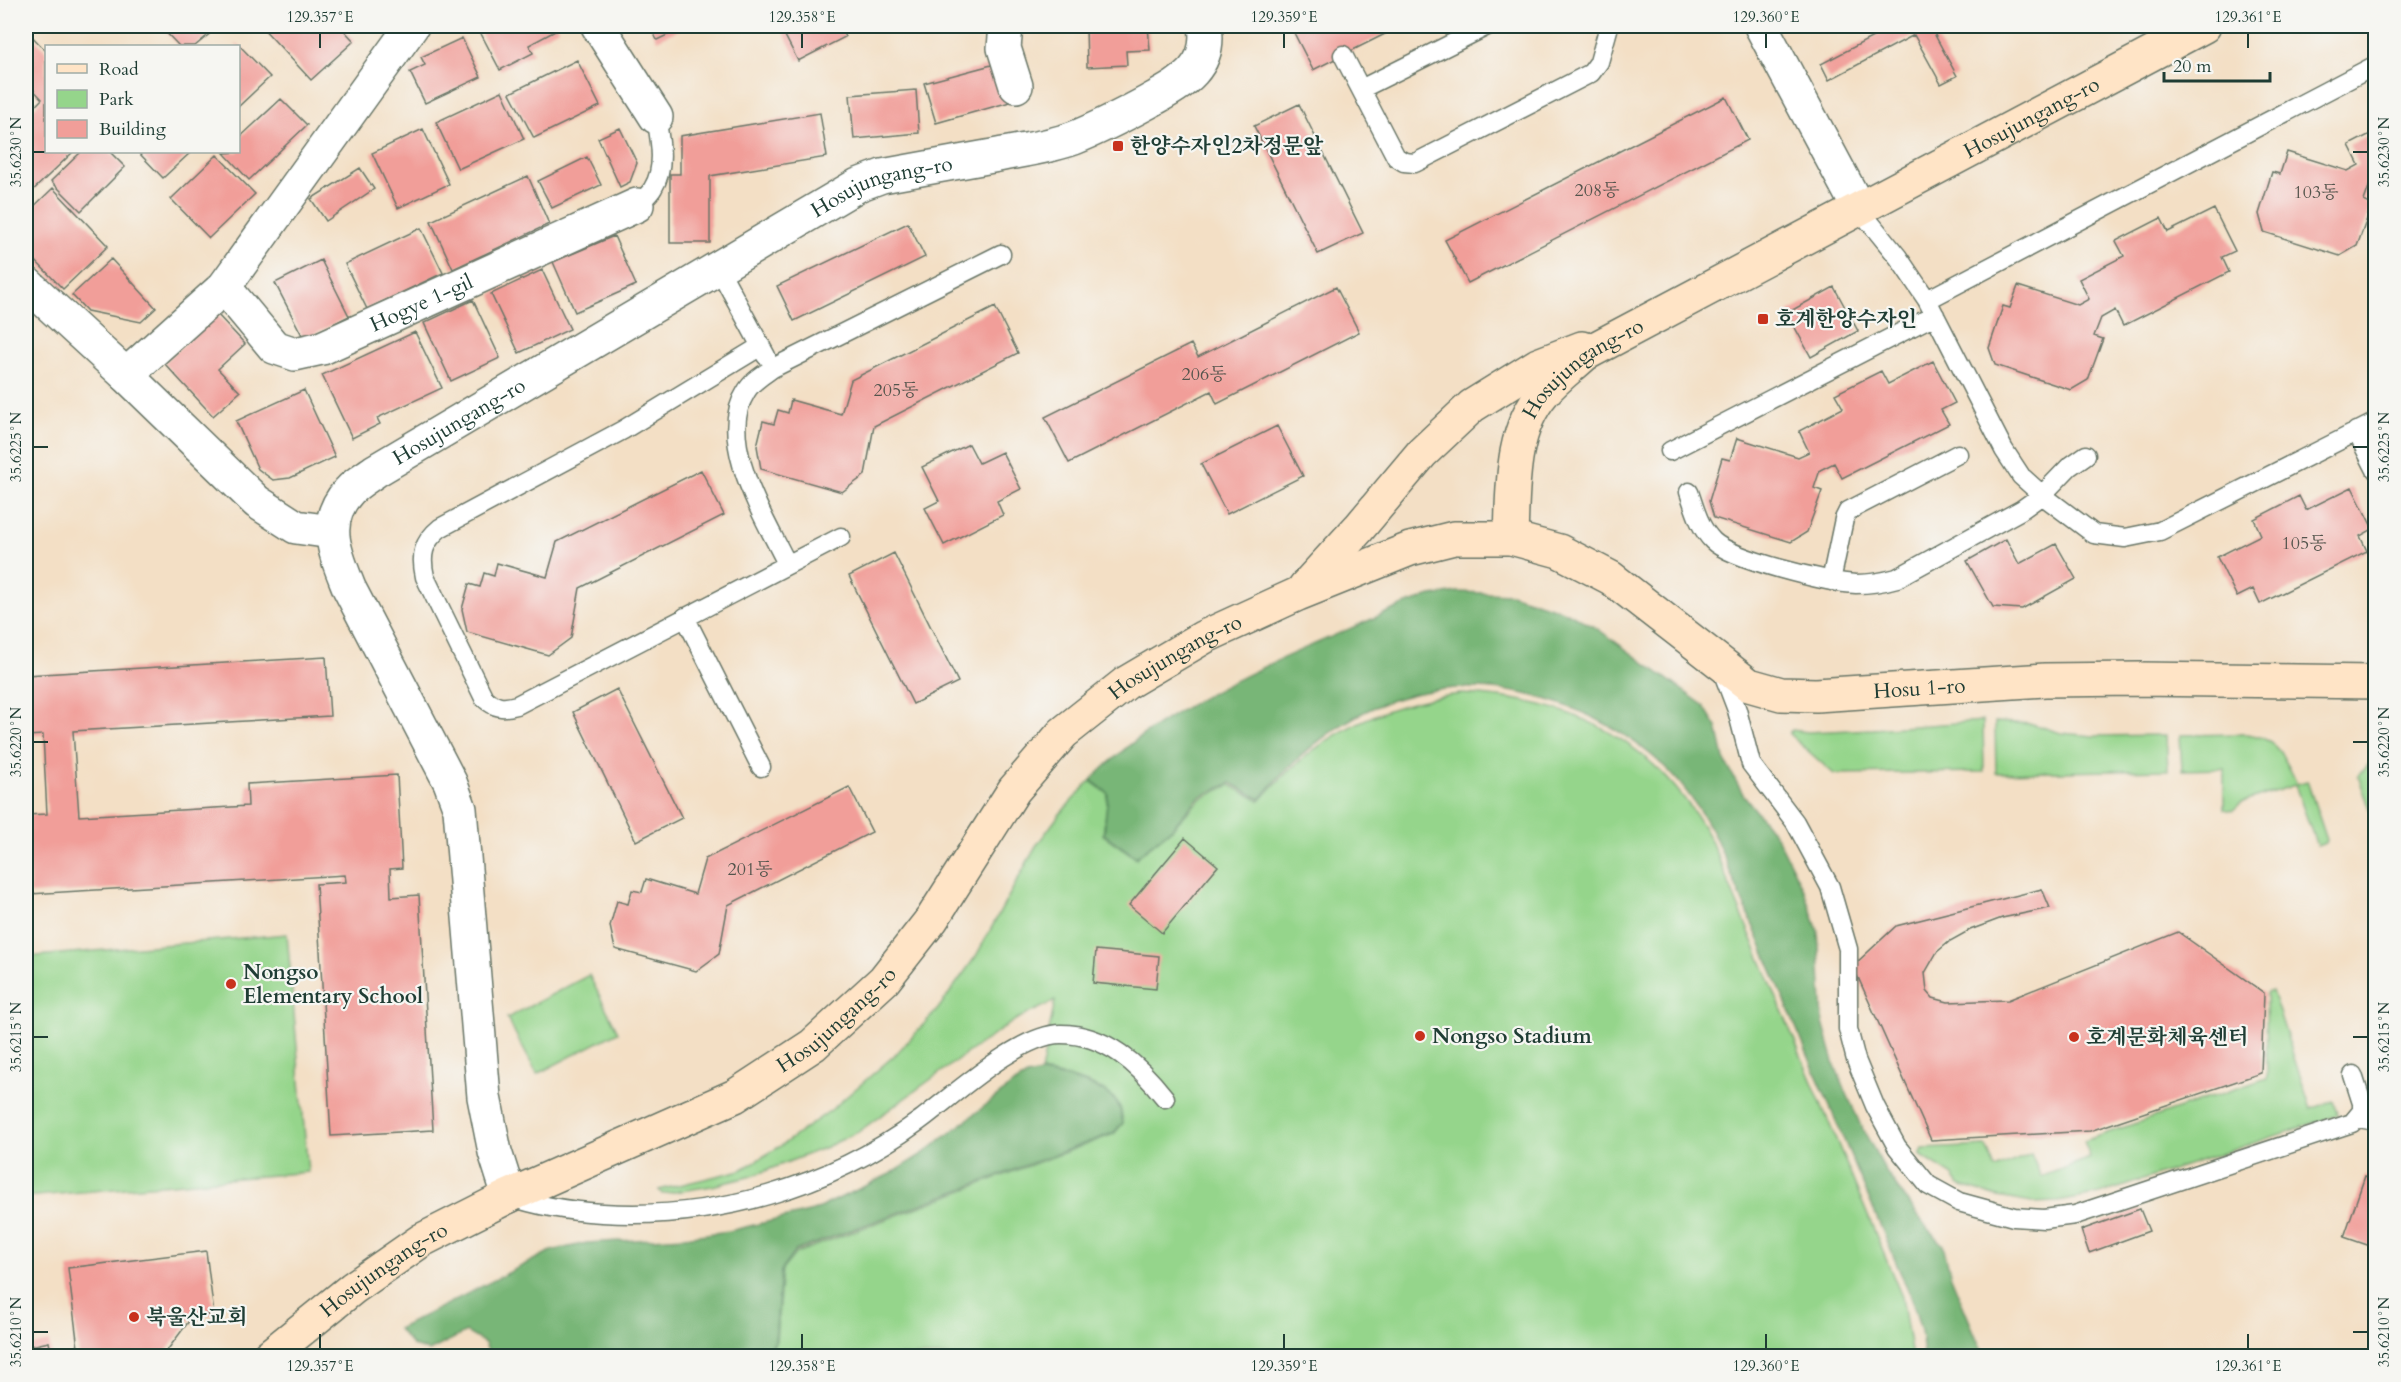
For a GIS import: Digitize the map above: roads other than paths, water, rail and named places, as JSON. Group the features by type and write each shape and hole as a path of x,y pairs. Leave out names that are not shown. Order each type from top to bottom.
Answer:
{"street":[{"path":"126,375 224,287 412,26"},
{"path":"598,26 656,117"},
{"path":"1006,26 1004,48 1016,86"},
{"name":"Hosujungang-ro","path":"509,1196 495,1152 484,1097 460,809 450,782 349,588 336,555 332,532 335,511 350,490 375,471 858,185 882,176 1041,147 1072,138 1122,116 1190,76 1203,58 1207,41 1205,26"},
{"path":"1761,26 1859,209"},
{"name":"Hosujungang-ro","path":"269,1356 353,1288 422,1240 509,1196 735,1096 813,1045 884,980 932,919 1014,790 1063,733 1126,683 1204,637 1298,594 1410,549 1454,538 1511,538 1514,473 1524,424 1543,393 1585,354 2204,26"},
{"name":"Hogye 1-gil","path":"224,287 274,347 295,354 322,348 637,205"},
{"path":"26,283 126,375 257,502 296,527 332,532"},
{"path":"1298,594 1359,528 1422,453 1472,405 1538,365 1631,328"},
{"name":"Hosu 1-ro","path":"1511,538 1559,551 1611,578 1749,685 1781,694 1816,695 2045,680 2376,682"}],"lane":[{"path":"1361,89 1487,26"},
{"path":"1343,56 1396,157 1404,162 1415,163 1591,73 1599,62 1609,26"},
{"path":"1670,451 2376,65"},
{"path":"637,205 653,189 660,171 660,141 656,117"},
{"path":"1859,209 1898,257 1931,308 2004,450 2021,476 2042,495 2094,534 2126,538 2160,531 2376,422"},
{"path":"787,564 752,491 738,448 736,427 739,408 745,393 757,379 773,368 1001,254"},
{"path":"718,267 773,368"},
{"path":"760,346 623,430 440,528 430,537 424,548 421,561 425,577 484,698 493,705 504,708 517,705 841,537"},
{"path":"2356,431 2376,470"},
{"path":"1832,581 1844,519 1848,511 1958,454"},
{"path":"1689,492 1699,522 1714,542 1739,555 1832,581 1878,584 1897,578 2021,510 2042,495 2069,467 2086,455"},
{"path":"685,617 760,767"},
{"path":"1720,663 1737,710 1751,764 1795,822 1830,887 1838,910 1848,949 1848,1029 1856,1060 1875,1106 1897,1148 1928,1185 1959,1202 2014,1217 2044,1220 2075,1215 2146,1194 2352,1123 2367,1120 2362,1111 2354,1076"},
{"path":"509,1196 536,1206 626,1215 682,1212 732,1205 776,1193 827,1174 877,1150 993,1065 1041,1038 1059,1034 1079,1036 1105,1044 1130,1060 1165,1098"}],"place":[{"name":"한양수자인2차정문앞","path":"1118,146"},
{"name":"호계한양수자인","path":"1763,319"},
{"name":"Nongso Elementary School","path":"231,984"},
{"name":"Nongso Stadium","path":"1420,1036"},
{"name":"호계문화체육센터","path":"2074,1037"},
{"name":"북울산교회","path":"134,1317"}]}
